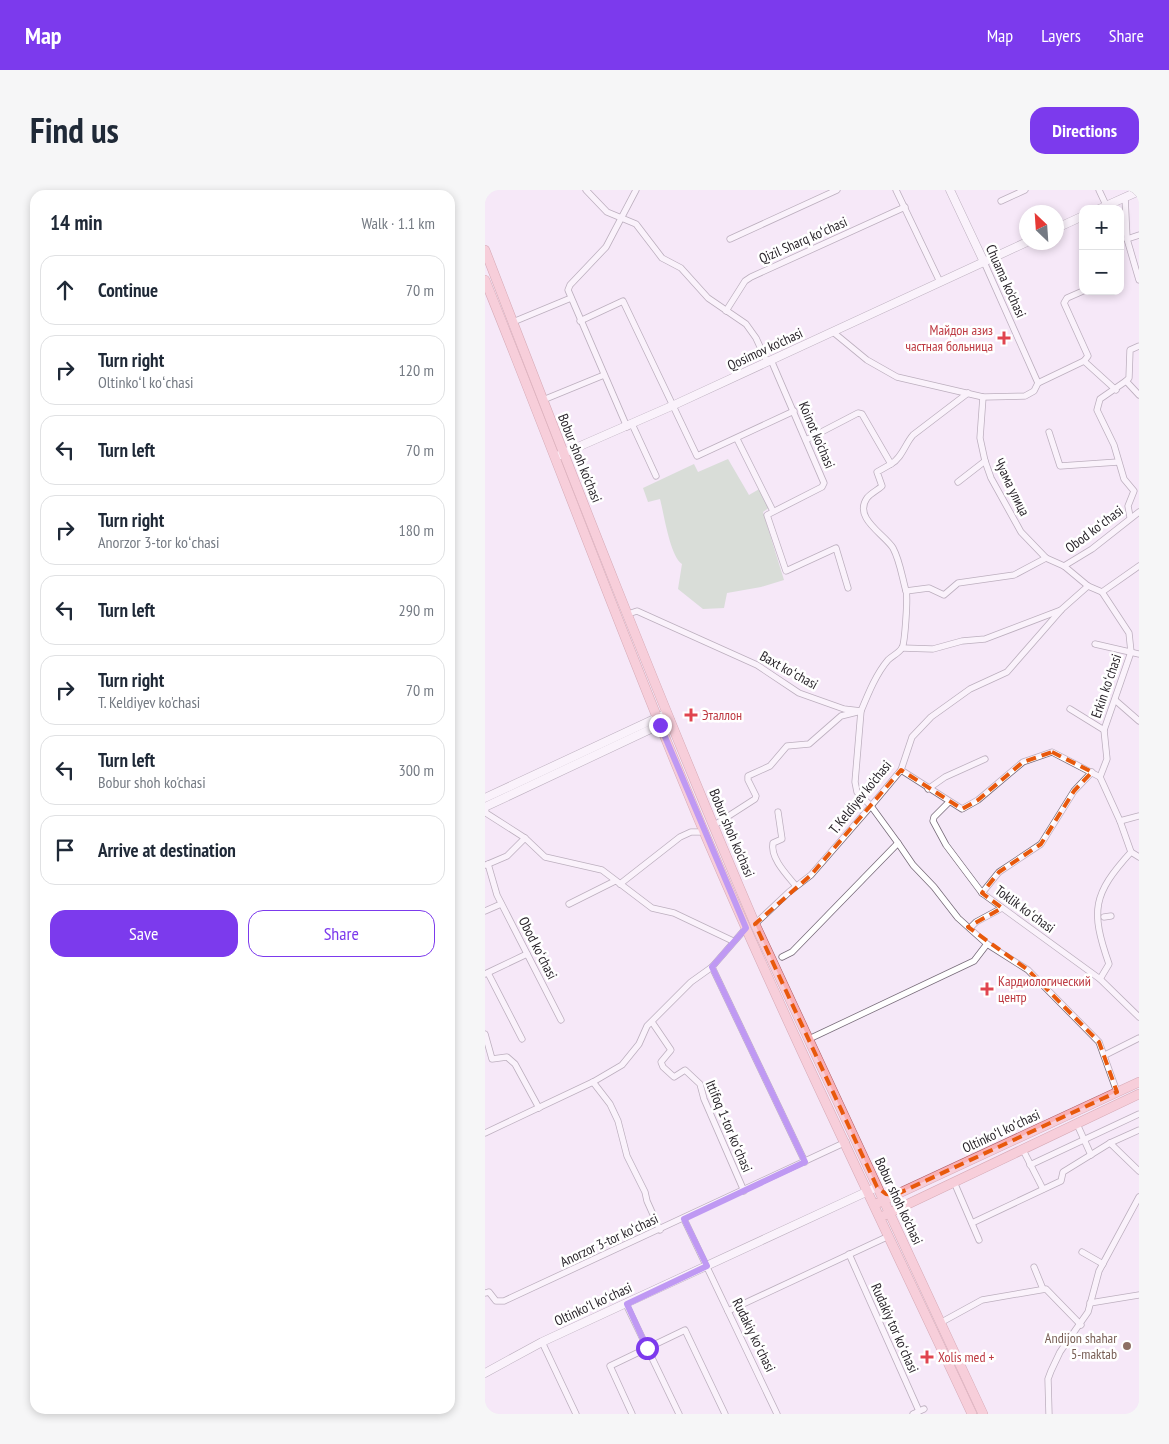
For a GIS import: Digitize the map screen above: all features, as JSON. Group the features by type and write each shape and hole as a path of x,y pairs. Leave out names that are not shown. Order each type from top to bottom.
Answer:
{"main road":[{"name":"Bobur shoh ko'chasi","path":"485,250 543,400 559,455 658,721 746,928 846,1142 941,1323 983,1414"},
{"name":"Bobur shoh ko'chasi","path":"485,280 628,614 713,826 755,924 809,1039 872,1189"},
{"name":"Oltinkoʻl koʻchasi","path":"879,1202 1139,1082"},
{"name":"Oltinkoʻl koʻchasi","path":"885,1215 1139,1094"},
{"path":"872,1189 895,1195"},
{"path":"879,1202 901,1207"},
{"name":"Bobur shoh ko'chasi","path":"885,1215 889,1236 972,1414"},
{"path":"950,1368 960,1364"}],"street":[{"name":"Koinot ko'chasi","path":"586,190 607,212 636,224 662,258 681,268 704,295 746,324 756,338 794,412 824,483 822,487 773,511"},
{"path":"636,190 606,247 570,285 568,290 604,375 656,476"},
{"path":"730,239 837,190"},
{"path":"896,190 939,282"},
{"name":"Chuama ko'chasi","path":"950,190 1038,384"},
{"path":"1001,201 1025,190"},
{"path":"1099,190 1102,205"},
{"path":"1107,205 1139,190"},
{"path":"1125,197 1127,239 1139,280"},
{"name":"Qizil Sharq koʻchasi","path":"726,311 745,281 751,277 905,207"},
{"path":"1064,225 1079,218"},
{"path":"1127,239 1139,235"},
{"name":"Qosimov ko'chasi","path":"559,455 630,426 1019,246"},
{"path":"833,332 867,360 897,377 983,397 1025,396 1033,392 1038,384 1084,361 1088,356 1064,303 1067,298 1079,293"},
{"path":"513,322 571,298"},
{"path":"580,321 623,300 675,405 697,456 794,412"},
{"path":"1130,517 1128,506 1137,488 1124,479 1114,444 1097,410 1100,400 1116,390 1129,378 1130,350 1139,346"},
{"path":"1084,361 1116,390"},
{"path":"543,400 604,375"},
{"path":"1127,381 1139,395"},
{"path":"968,393 913,435 906,443 897,460 877,472 882,486 865,502 864,514 891,545 897,555 906,591 906,636 902,648 888,661 861,711 855,782 857,792 871,806 913,865 970,928 987,944 1028,970 1099,1042 1117,1092"},
{"name":"Чуама улица","path":"983,397 980,438 985,461 991,478 1021,532 1046,558 1064,566 1088,586 1102,592"},
{"path":"806,440 858,413 862,414 891,464"},
{"path":"1049,432 1060,466 1118,462"},
{"path":"737,439 773,511 767,516 786,570 836,548 848,588"},
{"path":"958,482 985,461"},
{"name":"Obod koʻchasi","path":"1064,566 1092,549 1130,517 1139,512"},
{"path":"906,591 929,588 943,595 958,582 1014,575 1046,558"},
{"path":"1102,592 1139,566"},
{"name":"T. Keldiyev ko'chasi","path":"755,924 796,886 811,876 871,806 901,770 912,737 931,717 970,689 1007,672 1062,609 1088,586"},
{"name":"Erkin koʻchasi","path":"1100,777 1107,759 1104,730 1131,652 1129,633 1102,592"},
{"path":"902,648 933,649 962,641 985,639 1062,609"},
{"name":"Baxt koʻchasi","path":"628,614 637,611 753,664 799,693 844,709 861,711"},
{"path":"1095,644 1139,654"},
{"path":"1115,700 1139,721"},
{"path":"1070,709 1104,730"},
{"path":"713,826 755,799 756,796 748,776 771,766 787,746 809,744 841,716 861,711"},
{"path":"668,716 487,802 486,813 525,838 545,857 601,870 652,908 674,913 733,941"},
{"path":"901,770 962,809 971,806 1023,762 1052,752 1100,777 1120,821 1131,852 1139,857"},
{"path":"928,789 945,777 985,759"},
{"path":"982,893 999,872 1041,844 1075,791 1092,772"},
{"name":"Toklik koʻchasi","path":"949,802 933,817 933,822 946,845 982,893 1100,979 1139,1017"},
{"path":"778,812 782,839 773,843 772,848 782,869 796,886"},
{"path":"1120,821 1139,816"},
{"path":"569,904 617,882 681,837 691,832 705,832"},
{"path":"487,865 507,856 525,838"},
{"path":"782,957 792,952 898,843"},
{"path":"1100,979 1109,964 1098,902 1102,889 1111,875 1131,852"},
{"name":"Obod koʻchasi","path":"487,865 501,904 561,1020"},
{"path":"485,911 501,904"},
{"path":"970,928 976,922 1002,908"},
{"path":"1100,917 1111,916"},
{"path":"485,1133 593,1082 628,1059 652,1022 691,982 712,967 746,928"},
{"path":"809,1039 974,961 987,944"},
{"path":"522,1039 486,973 527,954"},
{"path":"712,967 805,1162"},
{"name":"Ittifoq 1-tor koʻchasi","path":"652,1022 671,1050 661,1062 663,1067 674,1077 685,1070 700,1084 704,1099 743,1191"},
{"path":"485,1034 491,1059 507,1057 515,1064 539,1108"},
{"path":"1105,1055 1139,1038"},
{"path":"593,1082 610,1104 618,1121 627,1156 645,1192 660,1230"},
{"path":"1030,1165 1139,1114"},
{"path":"1077,1124 1091,1155"},
{"path":"972,1223 1061,1181 1063,1172 1110,1144 1139,1130"},
{"name":"Anorzor 3-tor koʻchasi","path":"485,1293 489,1292 500,1302 518,1295 846,1142"},
{"path":"1110,1144 1139,1171"},
{"path":"1023,1150 1043,1189"},
{"path":"954,1182 979,1240"},
{"name":"Oltinkoʻl koʻchasi","path":"485,1373 542,1342 872,1189"},
{"path":"1049,1414 1048,1379 1060,1352 1081,1325 1090,1303 1099,1271 1139,1197"},
{"name":"Rudakiy koʻchasi","path":"684,1219 777,1414"},
{"path":"728,1310 889,1236"},
{"path":"1082,1252 1103,1264"},
{"name":"Rudakiy tor koʻchasi","path":"849,1254 919,1411"},
{"path":"1035,1266 1043,1289"},
{"path":"941,1323 983,1300 1043,1289 1049,1291 1081,1325"},
{"path":"1090,1303 1139,1295"},
{"path":"627,1304 679,1414"},
{"path":"632,1414 610,1366 685,1330 725,1414"},
{"path":"542,1342 576,1414"}],"highlighted area":[{"path":"1052,752 1092,772 1074,791 1041,844 999,872 982,893 1002,908 968,927 1028,970 1099,1042 1117,1092 895,1195 886,1194 877,1187 755,924 811,875 901,770 962,809 978,800 1023,762 1041,755"}],"green space":[{"path":"728,459 749,495 761,488 770,507 763,512 784,580 761,587 727,593 724,608 703,609 678,589 682,564 674,553 660,499 648,502 643,488 694,464 698,472"}],"place":[{"name":"Майдон азиз частная больница","path":"1004,338"},
{"name":"Эталлон","path":"691,715"},
{"name":"Кардиологический центр","path":"987,989"},
{"name":"Andijon shahar 5-maktab","path":"1127,1346"},
{"name":"Xolis med +","path":"927,1357"}],"route":[{"path":"647,1348 627,1304 707,1266 684,1219 805,1162 712,967 746,928 660,725"}]}
